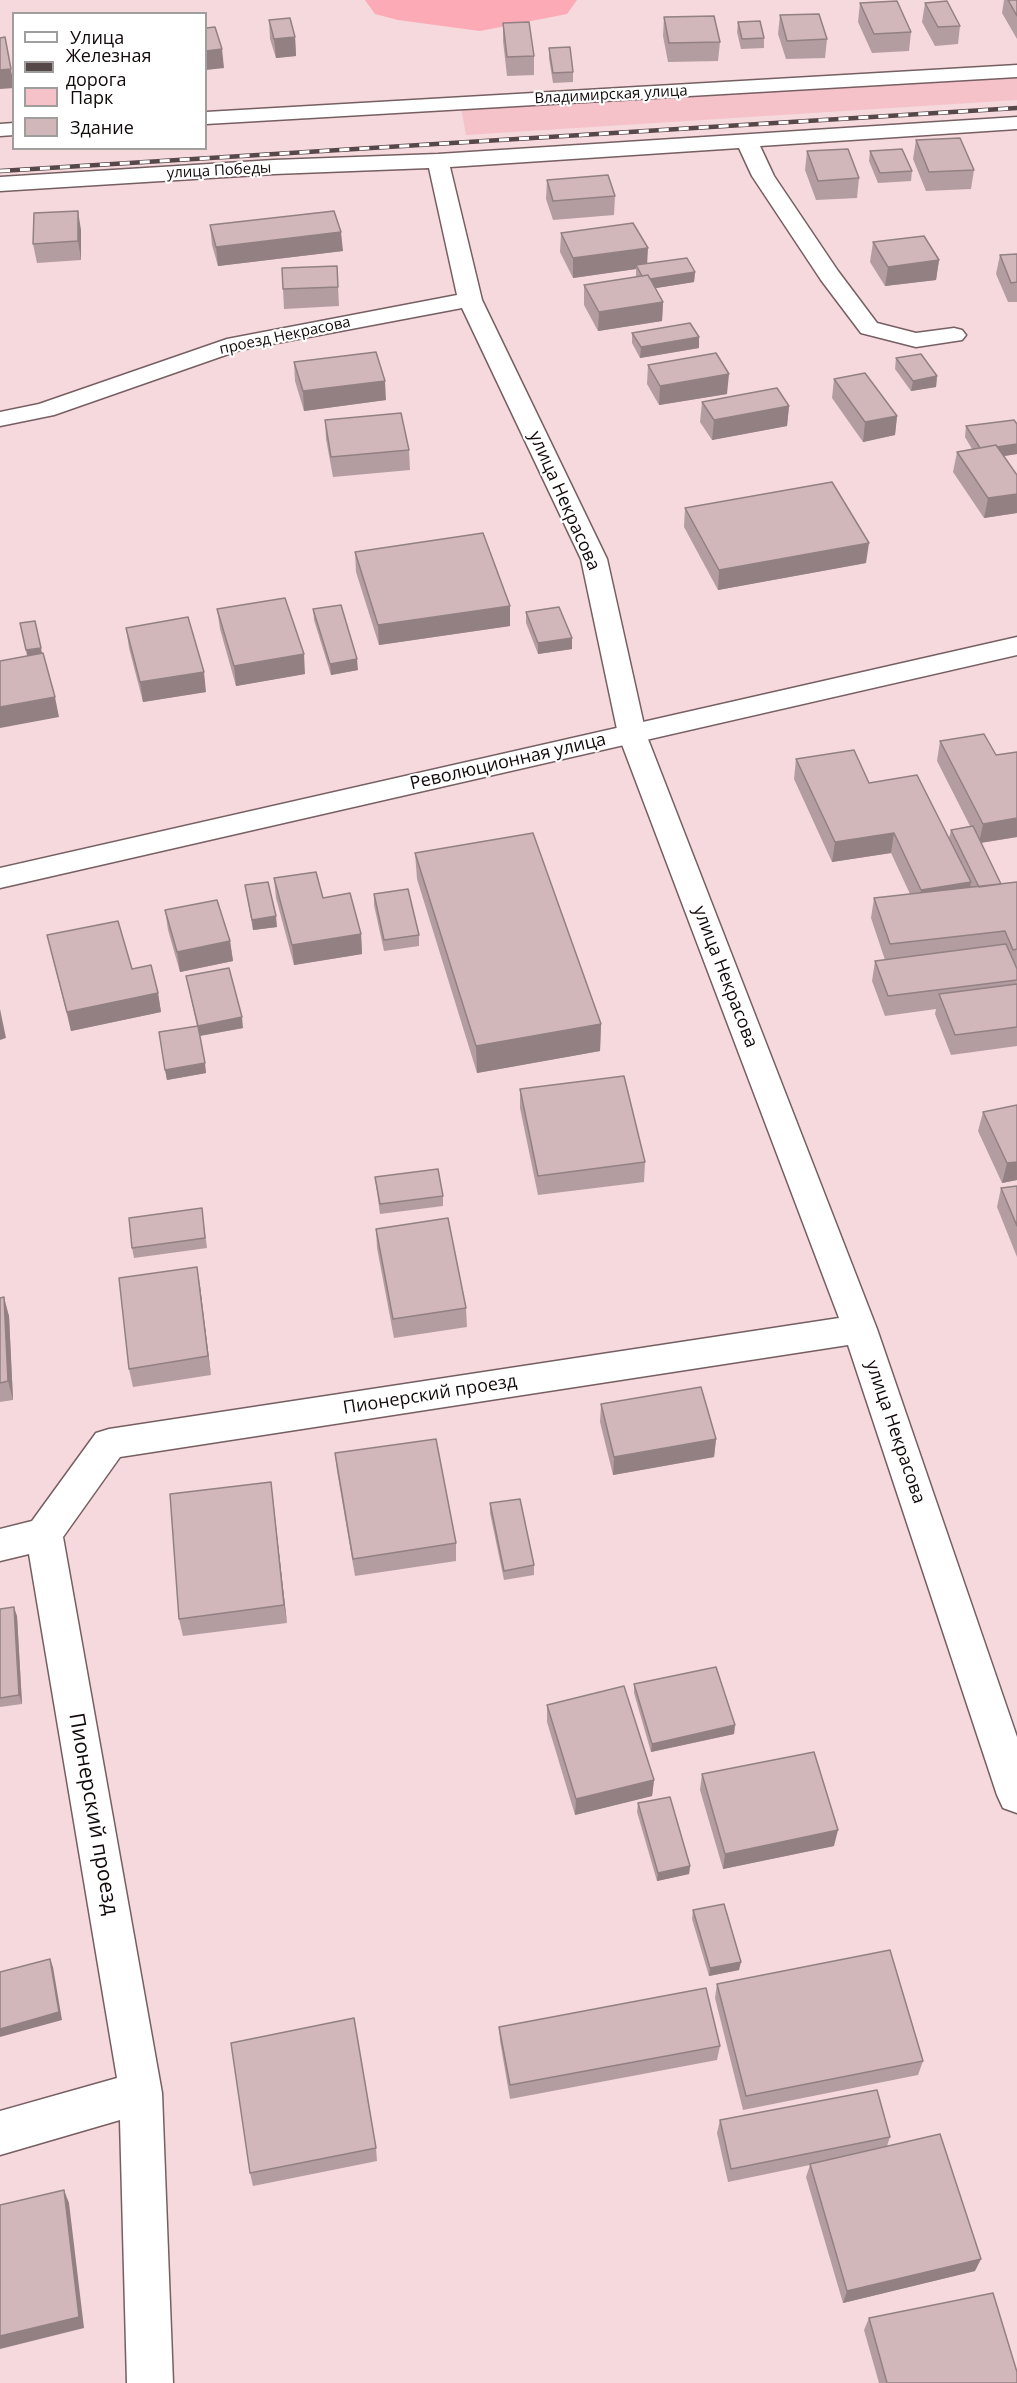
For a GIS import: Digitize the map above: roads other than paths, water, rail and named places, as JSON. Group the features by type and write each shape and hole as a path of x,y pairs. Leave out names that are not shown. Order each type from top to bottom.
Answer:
{"street":[{"name":"Владимирская улица","path":"207,118 1017,71"},
{"path":"438,161 1017,123"},
{"path":"747,141 763,176 829,275 869,328 916,340 954,335"},
{"name":"улица Победы","path":"0,184 274,167 438,161"},
{"name":"улица Некрасова","path":"438,161 470,300 594,559 632,734 860,1329 1017,1795"},
{"name":"проезд Некрасова","path":"0,418 45,410 235,344 470,300"},
{"name":"Революционная улица","path":"0,878 1017,646"},
{"name":"Пионерский проезд","path":"150,2383 141,2093 44,1534 109,1444 860,1329"},
{"path":"0,1545 44,1534"},
{"path":"0,2133 141,2093"}],"waterway":[{"path":"398,0 480,11 544,0"}],"railway":[{"path":"0,171 1017,108"}]}
